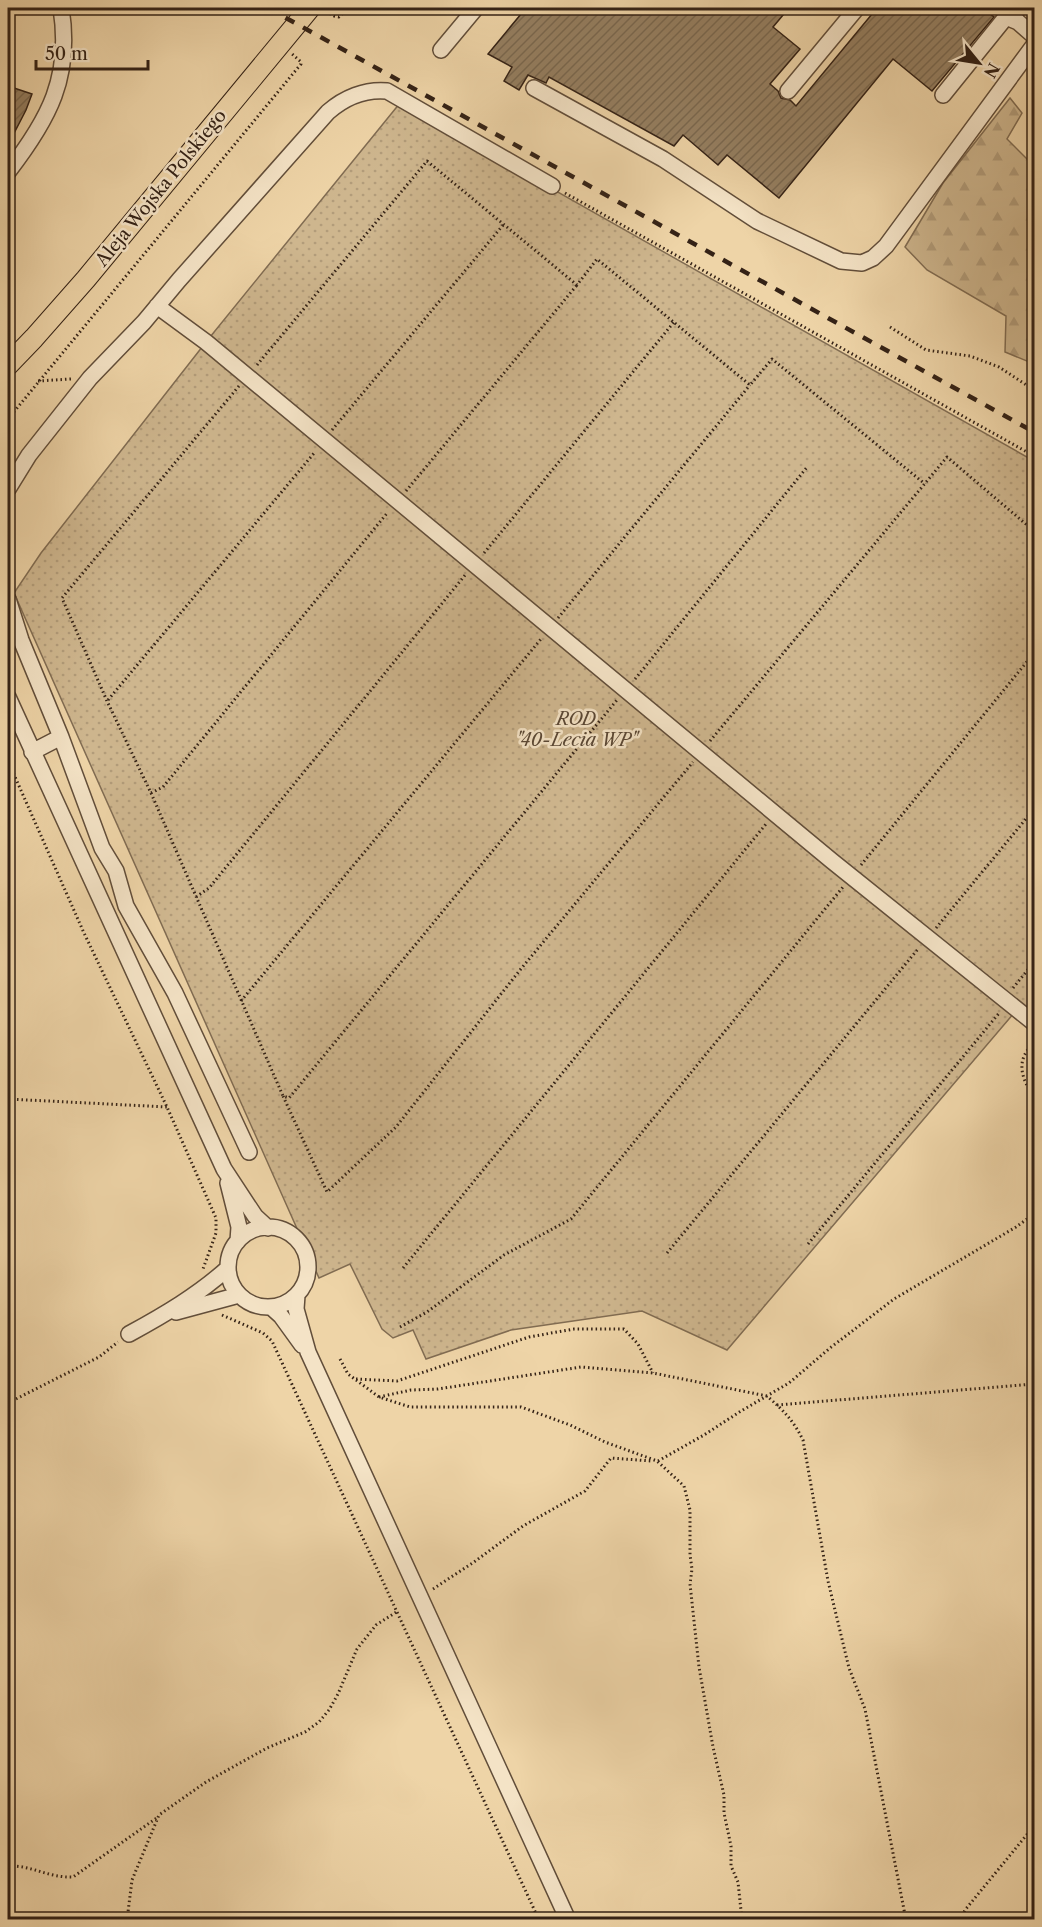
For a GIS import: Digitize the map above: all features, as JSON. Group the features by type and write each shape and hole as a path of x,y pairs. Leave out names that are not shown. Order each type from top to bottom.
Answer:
{"main road":[{"name":"Aleja Wojska Polskiego","path":"8,365 86,279 310,8"}],"street":[{"path":"8,172 42,123 53,100 64,45 61,8"},
{"path":"441,50 476,8"},
{"path":"788,91 857,8"},
{"path":"1007,8 1018,22 1035,36"},
{"path":"943,95 1006,17 1018,22"},
{"path":"534,88 663,159 757,221 841,261 862,263 873,258 886,246 1035,45"},
{"path":"8,489 29,454 90,378 157,306 328,112 344,100 374,90 387,92 552,186"},
{"path":"157,306 206,342 700,753 1035,1023"},
{"path":"8,599 21,640 62,737 102,848 116,871 126,906 174,993 249,1152"},
{"path":"8,698 224,1169 255,1216 268,1228"},
{"path":"32,752 62,737"},
{"path":"224,1169 239,1227 238,1241 229,1259 228,1268 233,1287 239,1295 256,1306 271,1307 286,1303 297,1295 308,1274 306,1255 297,1240 282,1230 268,1228 254,1230 238,1241"},
{"path":"129,1334 161,1317 207,1287 228,1268"},
{"path":"161,1317 239,1295"},
{"path":"297,1295 296,1309 308,1352 568,1920"},
{"path":"271,1307 281,1316 308,1352"}],"path":[{"path":"339,17 348,8"},
{"path":"8,418 301,64"},
{"path":"578,285 427,161 62,598 107,701 151,793 327,1192 396,1127 520,970 947,457 1035,531"},
{"path":"552,186 1035,456"},
{"path":"107,701 504,224"},
{"path":"151,793 163,788 578,285 597,259 750,385"},
{"path":"196,897 209,888 674,322"},
{"path":"890,327 926,350 970,356 999,367 1035,390"},
{"path":"242,1001 772,359 925,484"},
{"path":"38,381 90,378"},
{"path":"283,1096 290,1098 626,691 808,466"},
{"path":"400,1327 427,1312 504,1255 571,1219 1035,653"},
{"path":"8,761 84,933 167,1107 216,1218 216,1233 201,1276 207,1287"},
{"path":"667,1253 1035,809"},
{"path":"403,1268 774,813"},
{"path":"808,1244 1000,1012 1004,999 1035,962"},
{"path":"1034,1096 1024,1083 1022,1060 1025,1051 1035,1042"},
{"path":"8,1099 167,1107"},
{"path":"420,1597 474,1562 523,1526 585,1491 611,1458 657,1461 704,1435 789,1383 894,1299 1035,1214"},
{"path":"214,1302 219,1313 263,1333 272,1341 539,1920"},
{"path":"354,1379 397,1381 530,1337 574,1329 624,1329 638,1344 653,1373"},
{"path":"8,1403 99,1357 129,1334"},
{"path":"340,1359 348,1374 379,1397 410,1407 520,1407 657,1461 684,1486 690,1510 692,1569 690,1584 699,1667 724,1795 723,1813 731,1846 731,1866 738,1882 742,1920"},
{"path":"379,1397 411,1390 438,1389 581,1367 653,1373 767,1396 777,1405 794,1422 803,1440 828,1581 849,1668 865,1709 873,1741 906,1920"},
{"path":"777,1405 1035,1384"},
{"path":"8,1866 32,1869 57,1877 73,1877 206,1782 267,1748 305,1732 319,1722 329,1710 357,1649 376,1625 398,1611"},
{"path":"127,1920 132,1880 159,1815"},
{"path":"960,1920 965,1910 1035,1826"}],"green space":[{"path":"1010,98 1022,113 1007,139 1034,166 1034,364 1005,352 1006,316 927,270 905,247 943,183"},
{"name":"ROD \"40-Lecia WP\"","path":"400,103 1034,461 1034,1017 1020,1006 727,1350 642,1311 511,1330 426,1359 413,1330 393,1338 382,1329 350,1264 319,1278 14,593 41,553 206,342"}],"building":[{"path":"526,8 789,8 773,27 800,49 770,84 778,91 781,98 790,100 796,106 877,8 982,8 994,17 932,91 893,59 779,198 727,155 718,165 683,135 674,146 549,77 546,83 528,75 519,90 504,81 512,67 488,54"},
{"path":"8,86 32,94 8,145"}],"railway":[{"path":"268,8 1034,432"}]}
